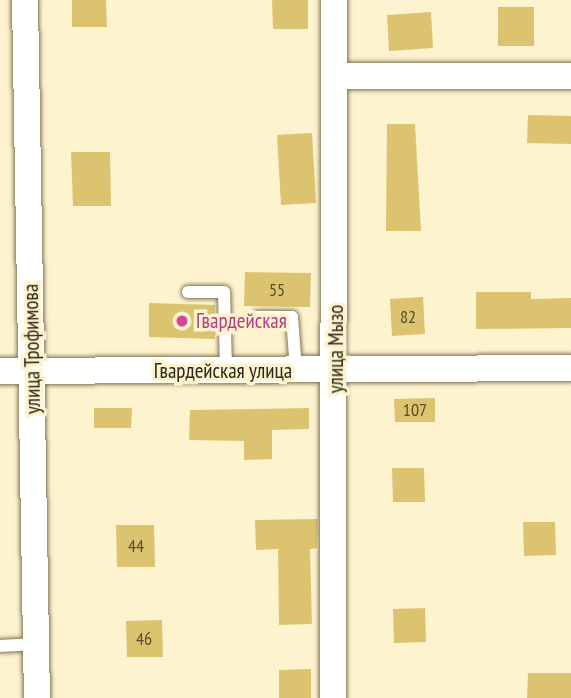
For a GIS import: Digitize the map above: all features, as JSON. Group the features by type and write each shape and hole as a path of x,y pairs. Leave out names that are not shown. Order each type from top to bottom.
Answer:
{"street":[{"name":"улица Трофимова","path":"25,0 37,698"},
{"name":"улица Мызо","path":"333,698 337,370 334,0"},
{"path":"334,76 571,76"},
{"name":"Гвардейская улица","path":"0,371 226,372 571,368"}],"lane":[{"path":"188,292 223,292 226,372"},
{"path":"257,317 292,317 296,371"},
{"path":"0,646 37,643"}],"building":[{"path":"72,0 106,0 107,27 72,27"},
{"path":"272,0 308,0 308,29 273,29"},
{"path":"498,7 534,7 534,46 498,46"},
{"path":"431,12 433,48 389,51 387,15"},
{"path":"528,115 571,116 571,144 527,143"},
{"path":"387,124 415,124 421,231 386,231"},
{"path":"312,133 316,203 281,205 277,135"},
{"path":"71,152 110,152 111,206 73,206"},
{"path":"245,272 311,273 310,307 244,306"},
{"path":"476,292 531,292 531,299 571,298 571,328 476,329"},
{"path":"423,297 425,334 392,336 390,299"},
{"name":"Гвардейская","path":"149,303 215,305 215,339 149,337"},
{"path":"435,398 435,422 395,422 394,399"},
{"path":"94,408 132,408 131,428 94,428"},
{"path":"309,408 309,429 272,430 272,459 244,460 244,441 189,440 190,410"},
{"path":"392,468 424,468 425,502 393,502"},
{"path":"318,519 317,548 310,549 312,624 279,625 278,549 256,550 255,520"},
{"path":"523,522 555,522 556,555 524,556"},
{"path":"116,525 154,525 155,567 117,567"},
{"path":"425,608 426,642 394,643 393,609"},
{"path":"162,620 163,657 127,657 126,621"},
{"path":"311,669 311,698 279,698 279,670"},
{"path":"528,673 571,673 571,698 527,698"}],"place":[{"name":"Гвардейская","path":"182,321"}]}
